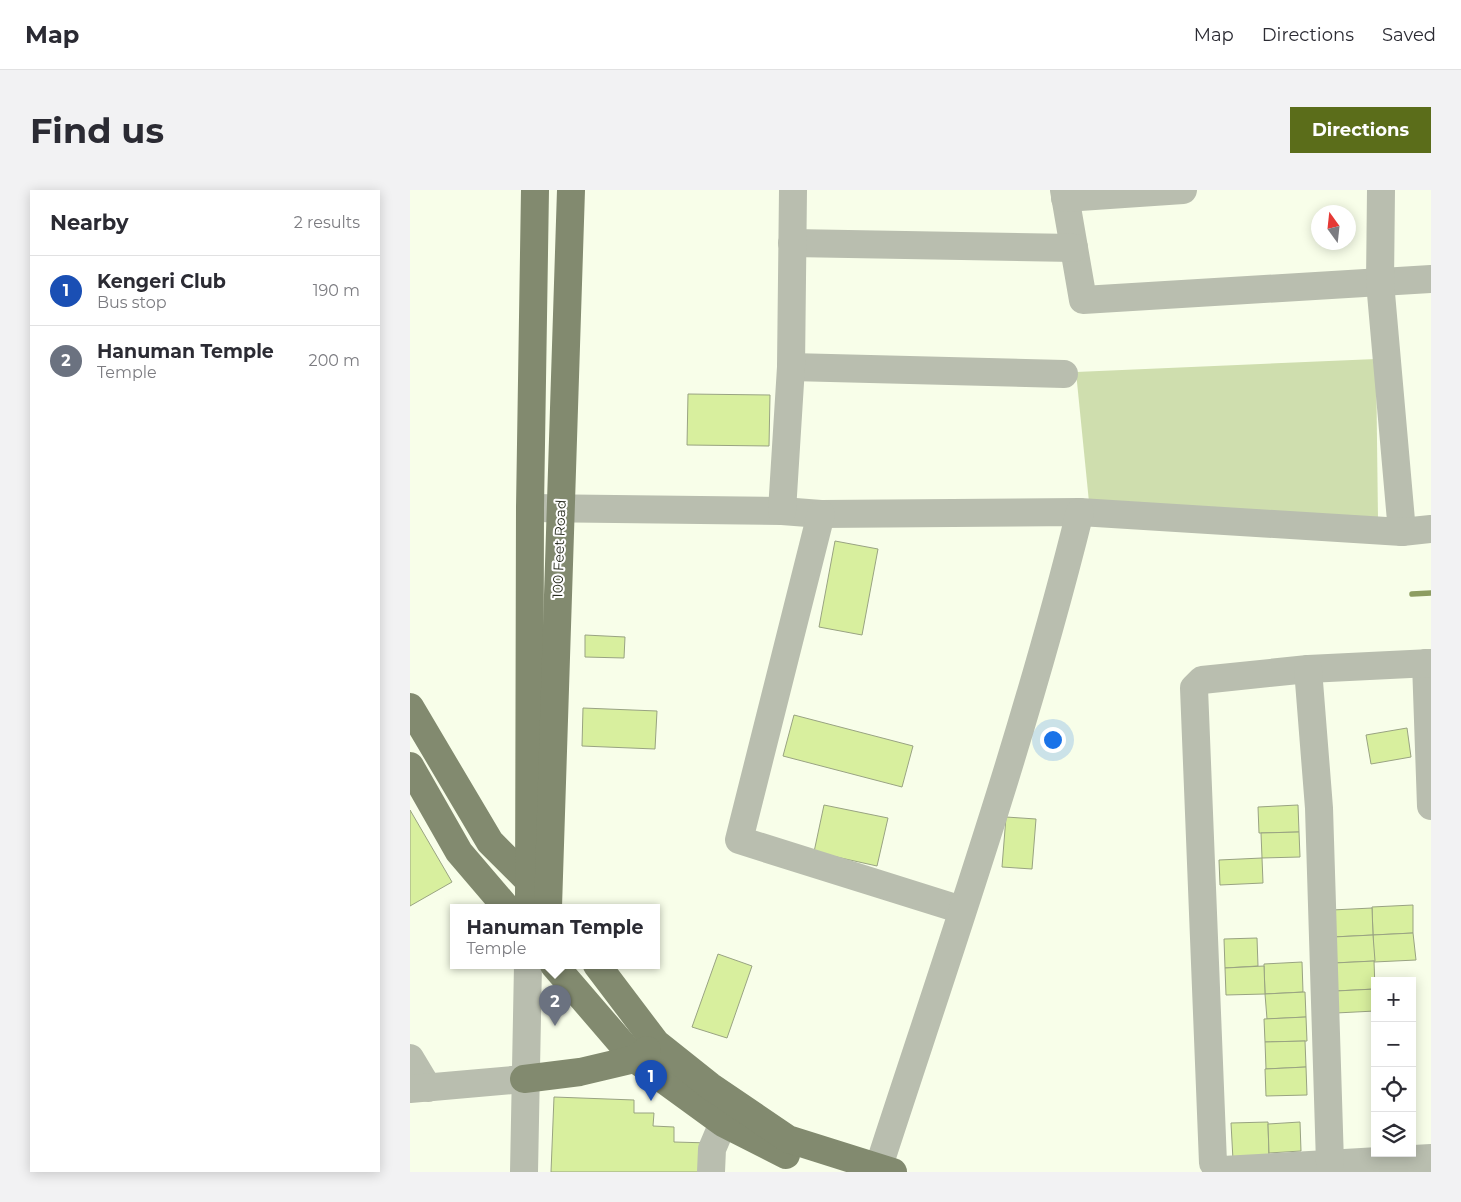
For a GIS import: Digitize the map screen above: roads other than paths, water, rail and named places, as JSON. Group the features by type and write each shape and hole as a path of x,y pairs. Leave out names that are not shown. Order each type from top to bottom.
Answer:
{"main road":[{"name":"100 Feet Road","path":"535,190 530,508 529,880 544,904"},
{"name":"100 Feet Road","path":"545,904 571,190"},
{"path":"410,707 490,842 529,880"},
{"path":"410,766 459,852 503,904"},
{"path":"557,969 635,1060 723,1123 783,1154 837,1172"},
{"path":"600,969 656,1043 710,1086 788,1139 885,1170"},
{"path":"524,1079 580,1072 635,1060 656,1043"}],"street":[{"path":"782,511 791,367 793,190"},
{"path":"1183,190 1065,194 1083,300 1431,279"},
{"path":"1381,190 1380,282 1402,532"},
{"path":"792,244 1074,248"},
{"path":"791,367 1064,374"},
{"path":"530,508 782,511 821,514 1080,512 1402,532 1431,529"},
{"path":"885,1170 962,910 1061,588 1080,512"},
{"path":"821,514 739,840 962,910"},
{"path":"1431,806 1428,663 1308,669 1202,680 1194,688 1213,1163 1223,1170 1431,1158"},
{"path":"1308,669 1319,808 1330,1163"},
{"path":"524,1172 524,1079 528,969"},
{"path":"410,1058 419,1088 524,1079"},
{"path":"711,1172 712,1150 723,1123"}],"waterway":[{"path":"1412,594 1431,593"}],"place":[{"name":"Hanuman Temple","path":"555,1026"},
{"name":"Kengeri Club","path":"651,1101"}]}
